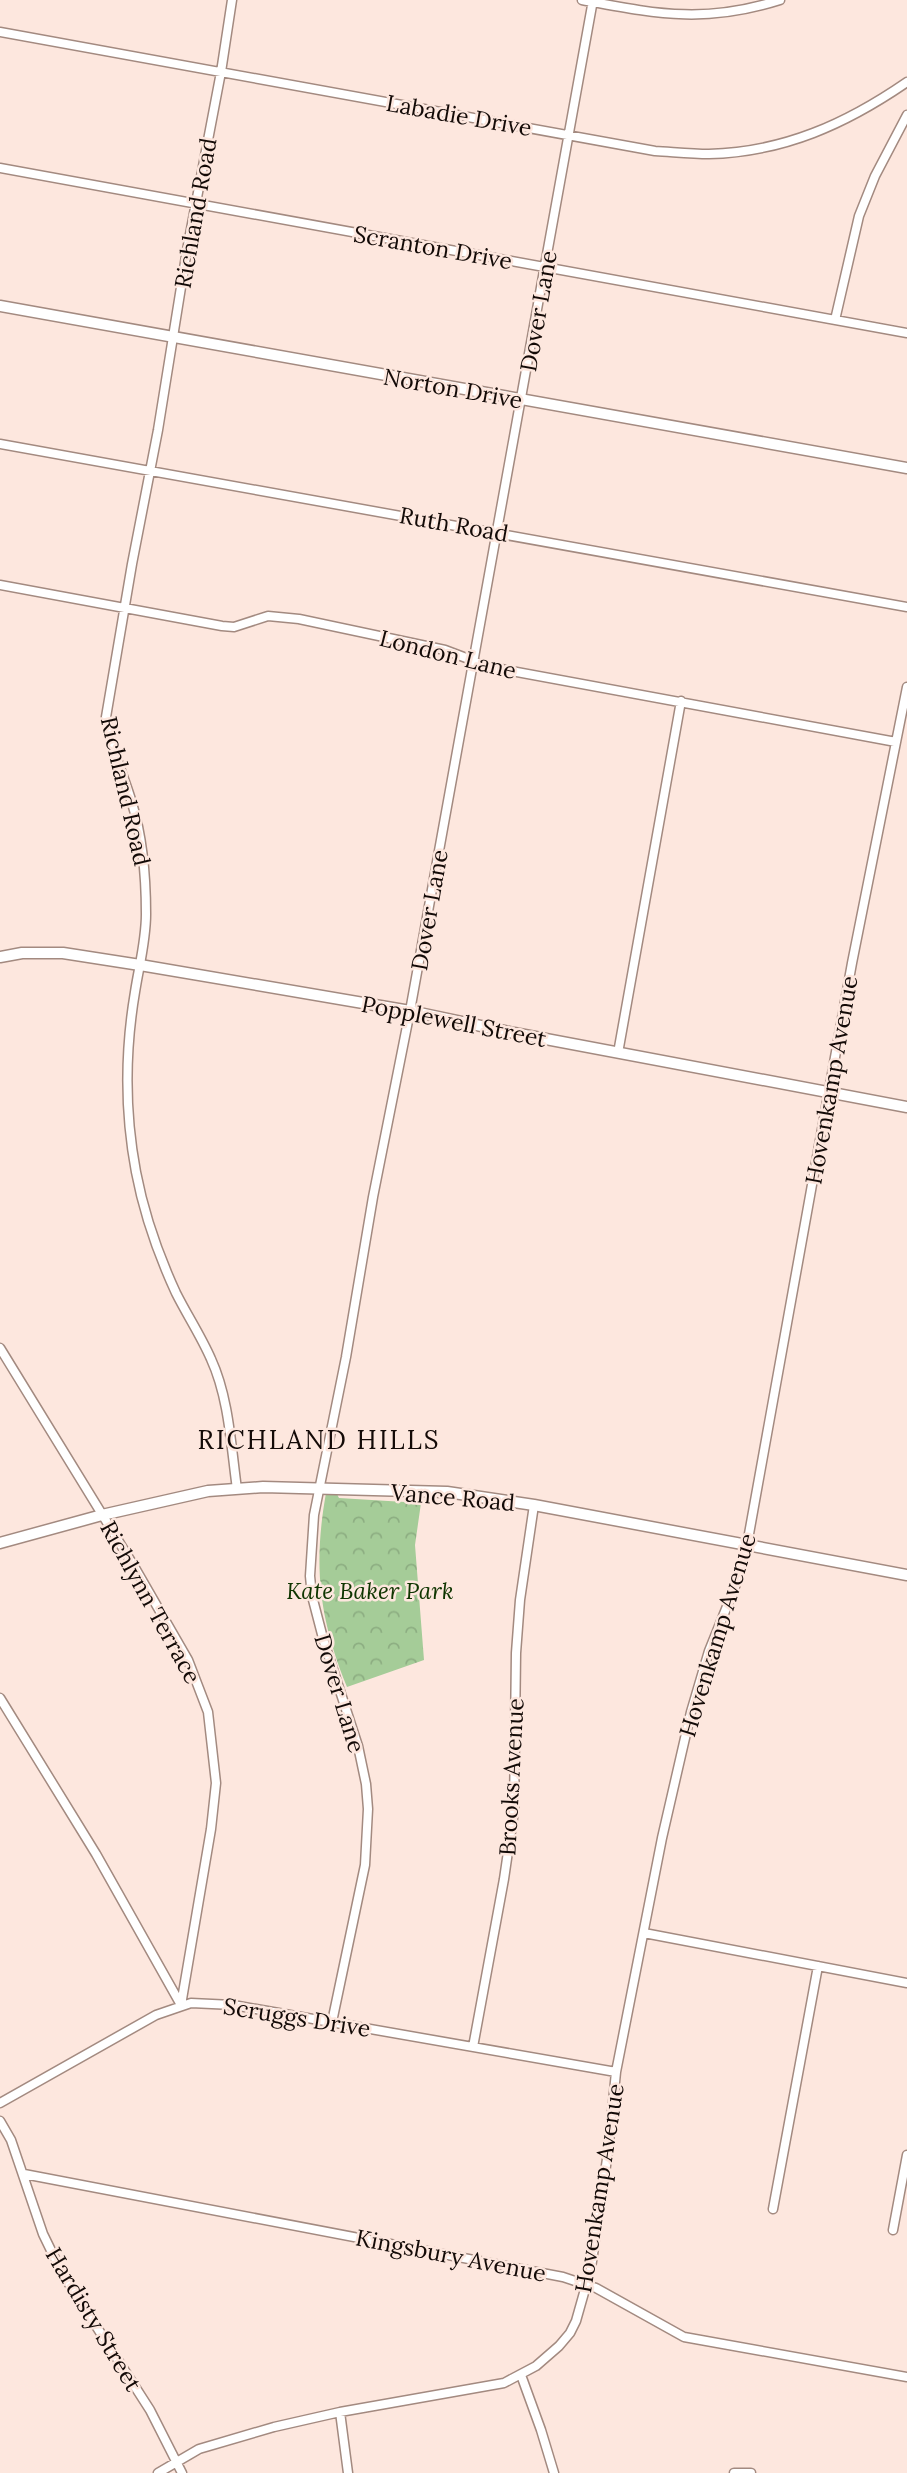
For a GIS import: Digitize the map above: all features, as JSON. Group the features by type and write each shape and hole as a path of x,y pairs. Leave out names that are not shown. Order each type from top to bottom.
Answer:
{"street":[{"name":"Richland Road","path":"232,0 106,717 133,805 142,849 146,914 130,1028 128,1073 135,1168 148,1224 176,1293 214,1367 226,1413 237,1489"},
{"path":"582,0 678,16 700,16 758,7 780,0"},
{"name":"Dover Lane","path":"332,2022 365,1865 368,1809 358,1746 312,1596 311,1553 319,1488 410,1011 593,1"},
{"name":"Labadie Drive","path":"0,32 655,150 710,154 794,141 869,108 907,82"},
{"path":"835,320 859,216 875,176 907,115"},
{"name":"Scranton Drive","path":"0,168 907,333"},
{"name":"Norton Drive","path":"0,306 907,468"},
{"name":"Ruth Road","path":"0,444 907,607"},
{"name":"London Lane","path":"0,586 222,626 234,627 268,616 299,619 445,650 490,667 896,742"},
{"name":"Hovenkamp Avenue","path":"158,2473 199,2449 274,2427 340,2412 504,2383 536,2366 559,2346 576,2321 587,2284 608,2152 616,2072 691,1712 709,1651 738,1579 747,1545 829,1091 907,687"},
{"path":"618,1053 681,701"},
{"name":"Popplewell Street","path":"0,957 22,953 63,953 140,965 410,1011 907,1107"},
{"name":"Richlynn Terrace","path":"0,1348 188,1660 203,1695 211,1728 214,1795 181,2005"},
{"name":"Vance Road","path":"0,1543 182,1496 237,1489 319,1488 447,1492 534,1505 907,1575"},
{"name":"Brooks Avenue","path":"473,2047 504,1879 513,1811 517,1639 534,1505"},
{"path":"0,1698 96,1854 181,2005"},
{"path":"644,1933 907,1983"},
{"path":"773,2209 818,1966"},
{"name":"Scruggs Drive","path":"0,2103 130,2029 181,2005 206,2002 616,2072"},
{"name":"Hardisty Street","path":"0,2121 11,2140 43,2234 62,2273 150,2410 182,2473"},
{"path":"893,2230 907,2155"},
{"name":"Kingsbury Avenue","path":"24,2174 587,2284 684,2337 907,2377"},
{"path":"521,2375 554,2473"},
{"path":"340,2412 348,2473"},
{"path":"734,2473 751,2473"}],"green space":[{"name":"Kate Baker Park","path":"336,1492 339,1498 421,1503 415,1545 424,1660 347,1687 330,1638 321,1591 322,1519 326,1493"}],"district":[{"name":"RICHLAND HILLS","path":"319,1439"}]}
